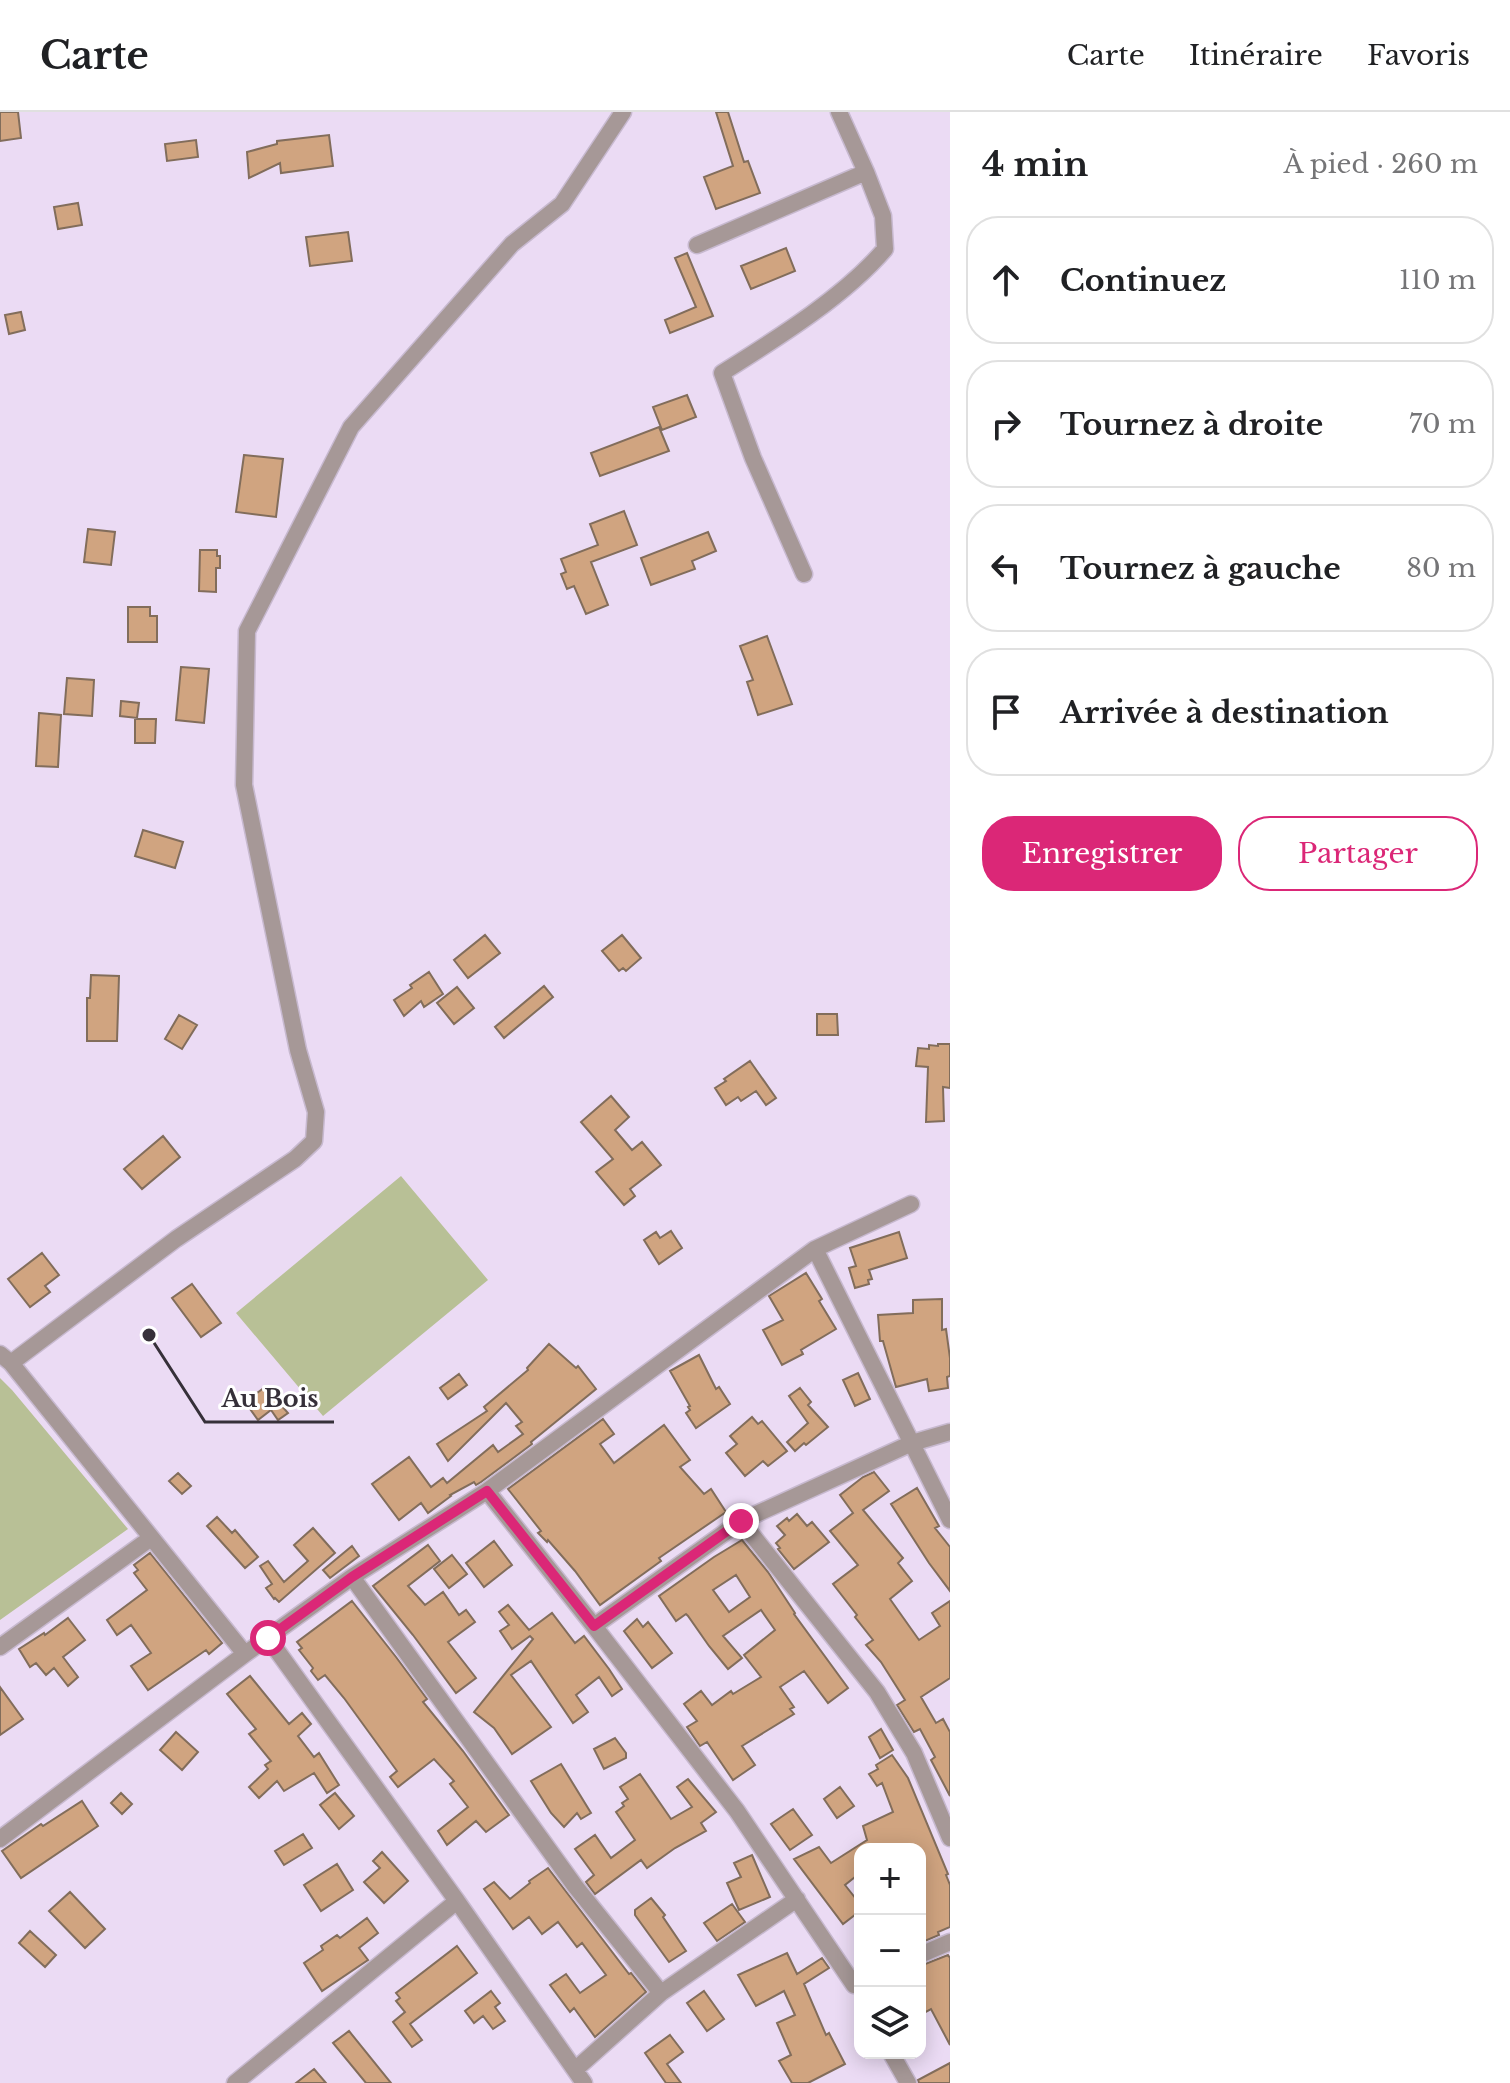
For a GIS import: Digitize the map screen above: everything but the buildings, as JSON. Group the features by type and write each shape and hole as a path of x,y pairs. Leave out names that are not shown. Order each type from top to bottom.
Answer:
{"street":[{"path":"245,1654 6,1358 295,1159 314,1141 316,1112 298,1050 244,785 247,631 351,427 512,244 562,204 623,112"},
{"path":"804,574 753,458 722,373 825,302 869,267 885,249 883,216 839,112"},
{"path":"697,245 866,172"},
{"path":"0,1839 245,1654 352,1577 487,1491 815,1249 911,1204"},
{"path":"815,1249 950,1520"},
{"path":"594,1626 741,1521 912,1443 950,1432"},
{"path":"487,1491 737,1811 857,1987"},
{"path":"741,1521 877,1692 943,1801 950,1838"},
{"path":"0,1647 151,1538"},
{"path":"352,1577 575,1886 661,1993"},
{"path":"268,1638 580,2076 661,1993 797,1899"},
{"path":"235,2083 457,1901"},
{"path":"926,1952 950,1942"},
{"path":"894,2059 908,2083"}],"green space":[{"path":"401,1176 488,1280 323,1416 236,1313"},
{"path":"0,1378 128,1529 0,1620"}],"place":[{"name":"Au Bois","path":"149,1335"}],"route":[{"path":"268,1638 352,1577 487,1491 594,1626 741,1521"}]}
